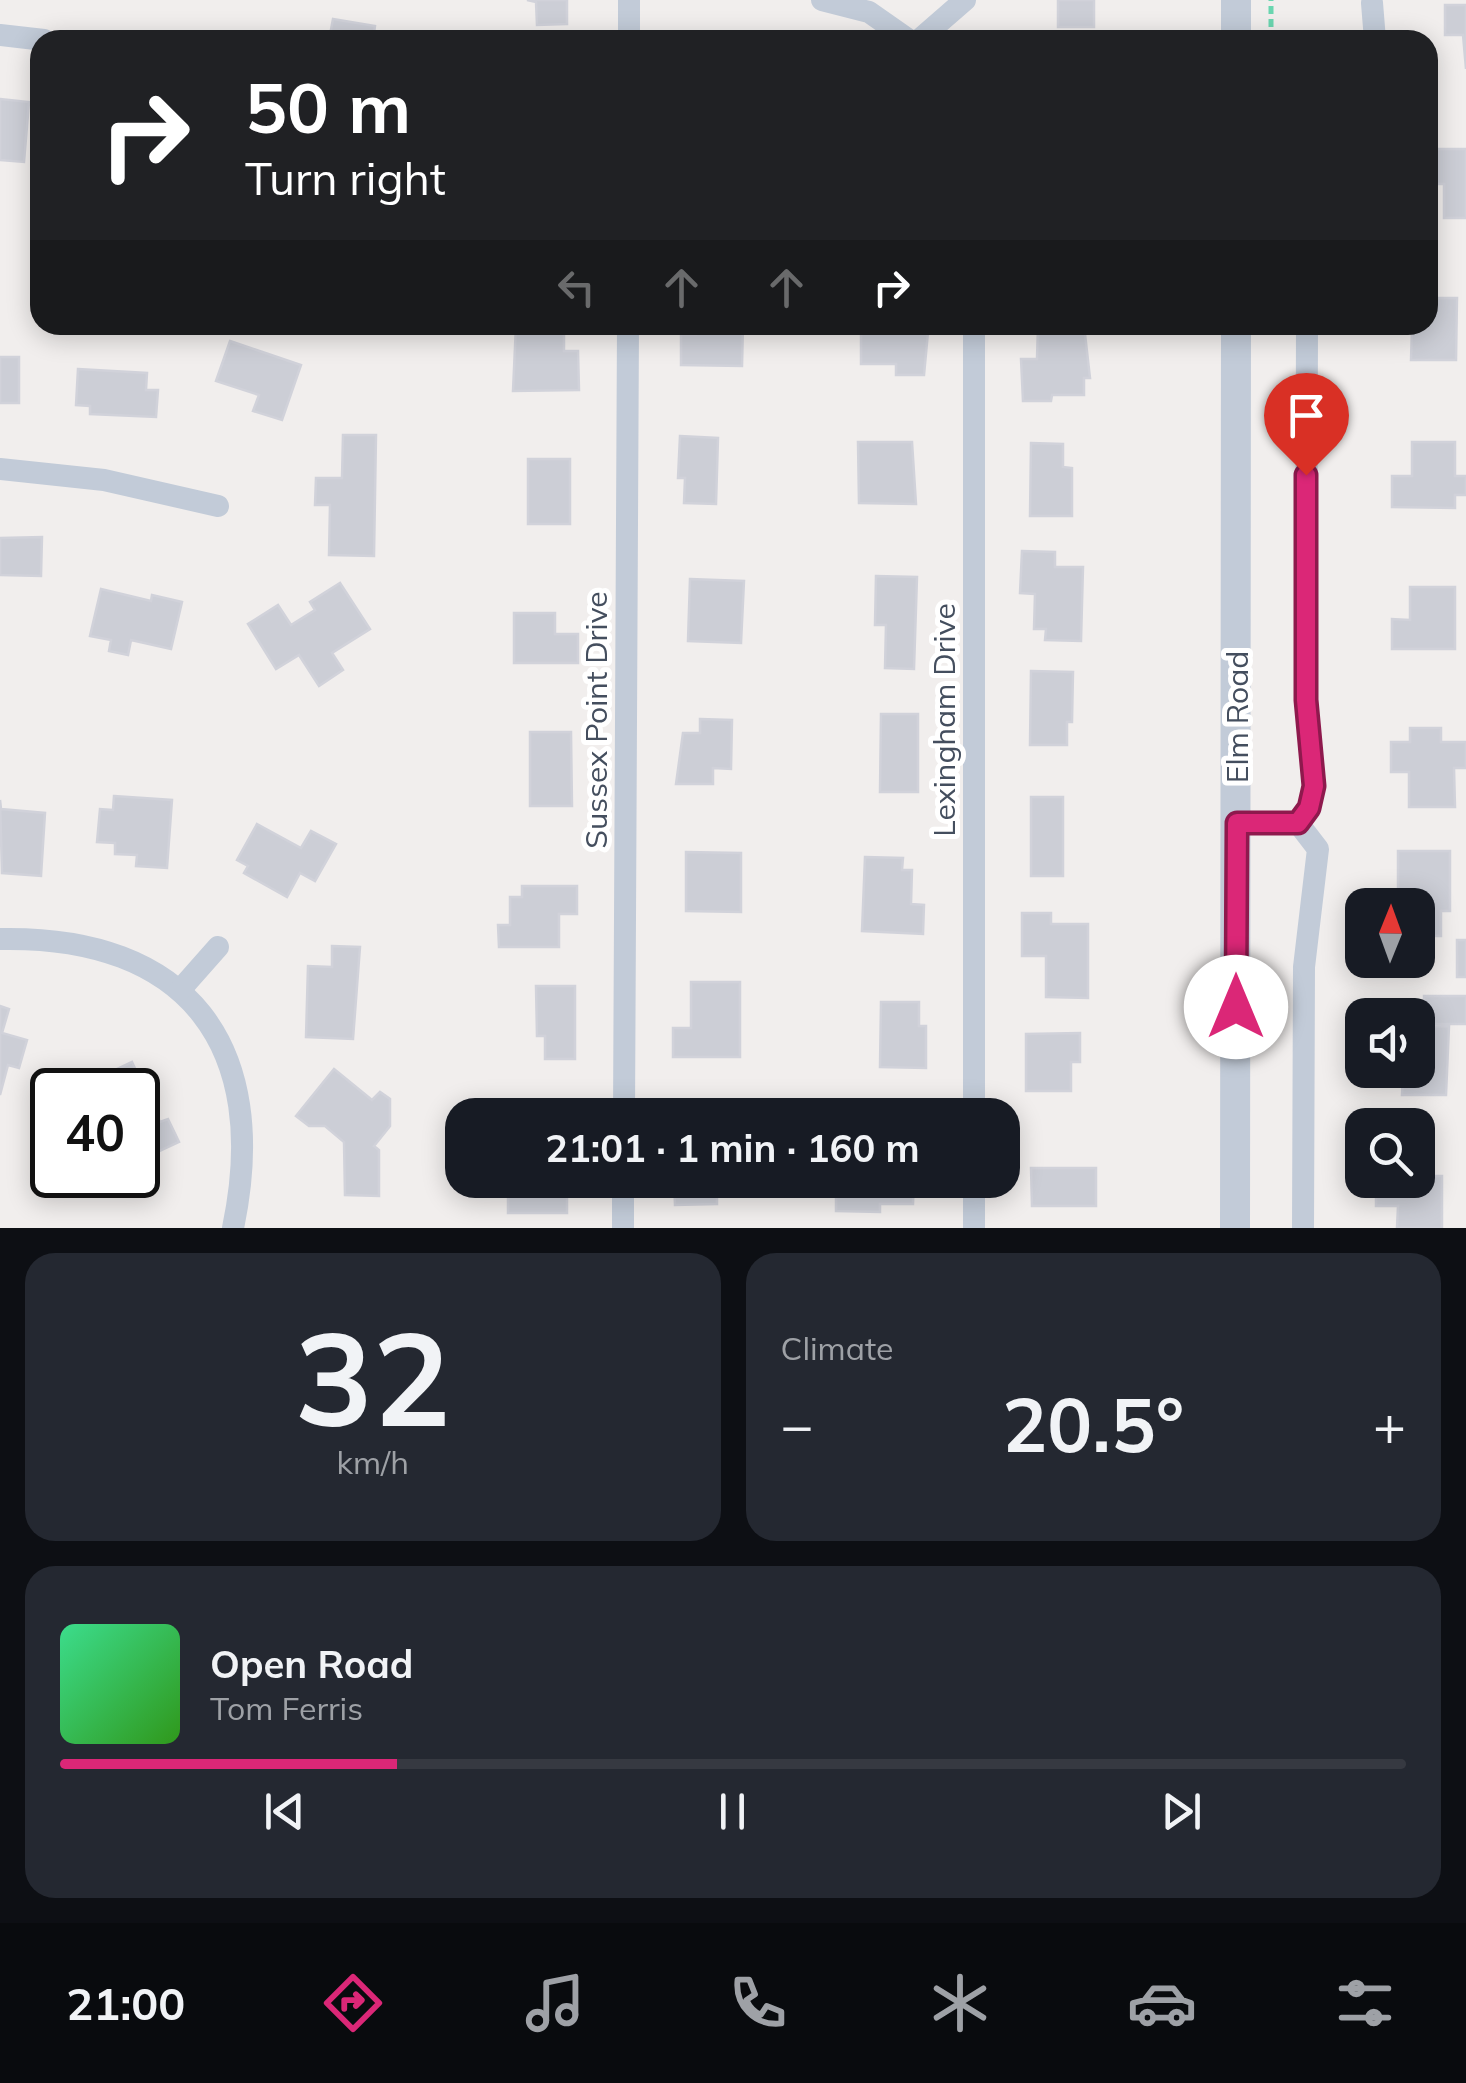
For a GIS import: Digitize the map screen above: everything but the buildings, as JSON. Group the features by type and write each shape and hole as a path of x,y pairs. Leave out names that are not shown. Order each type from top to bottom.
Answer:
{"street":[{"path":"629,0 629,30"},
{"path":"822,0 869,12 895,30"},
{"path":"930,30 965,0"},
{"path":"1236,0 1236,30"},
{"path":"1372,3 1374,30"},
{"path":"0,35 30,38"},
{"name":"Sussex Point Drive","path":"624,1098 628,335"},
{"name":"Lexingham Drive","path":"974,335 974,1098"},
{"name":"Elm Road","path":"1235,1228 1236,335"},
{"path":"1298,823 1309,808 1314,786 1306,700 1307,335"},
{"path":"0,469 104,480 218,506"},
{"path":"1237,823 1298,823"},
{"path":"1298,823 1318,849 1319,864 1304,967 1303,1228"},
{"path":"0,939 41,938 91,946 131,958 180,990 204,1017 237,1081 246,1153 234,1228"},
{"path":"180,990 218,947"},
{"path":"623,1198 623,1228"},
{"path":"974,1198 974,1228"}],"path":[{"path":"1270,30 1271,0"}],"route":[{"path":"1236,1007 1237,823 1298,823 1309,808 1314,786 1306,700 1306,475"}]}
